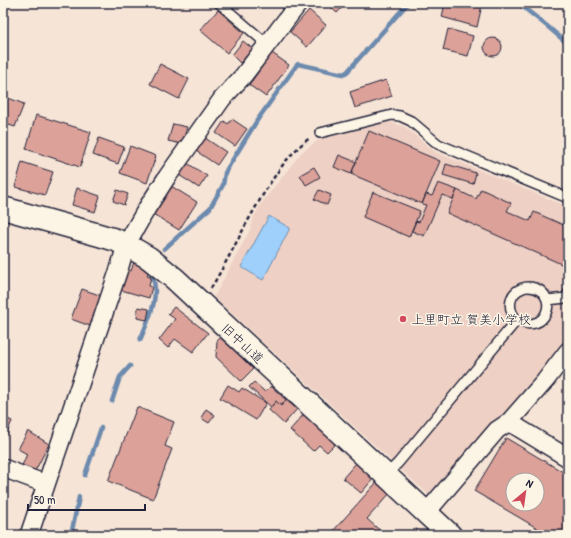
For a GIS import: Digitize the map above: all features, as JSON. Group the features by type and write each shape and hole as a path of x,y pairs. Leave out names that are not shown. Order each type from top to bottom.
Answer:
{"main road":[{"name":"旧中山道","path":"3,208 116,240 149,258 160,266 450,535"}],"street":[{"path":"29,535 126,245 146,208 222,99 268,45 299,3"},
{"path":"426,513 497,430 509,422 568,351"},
{"path":"509,422 568,458"},
{"path":"3,468 46,484"}],"lane":[{"path":"219,3 268,45"},
{"path":"317,135 392,115 400,116 411,121 438,144 568,198"},
{"path":"527,287 537,288 542,292 547,300 548,310 545,315 536,324 522,323 517,320 513,317 511,312 510,306 512,297 518,290 527,287"},
{"path":"547,300 566,298 568,294"},
{"path":"386,476 517,320"}],"path":[{"path":"199,302 211,289 267,188 293,152 305,142 317,135"}],"shaded area":[{"name":"上里町立 賀美小学校","path":"389,122 405,127 435,152 568,207 568,340 504,420 432,498 214,297 250,230 254,217 261,204 301,153 317,141 371,125"}],"water":[{"path":"269,216 290,228 263,280 241,267"}],"building":[{"path":"326,3 346,3 337,13"},
{"path":"445,3 474,3 482,5 477,27 442,17"},
{"path":"218,10 244,33 227,53 200,30"},
{"path":"309,10 326,25 307,47 290,32"},
{"path":"448,29 473,36 468,56 443,50"},
{"path":"489,38 497,38 502,43 500,54 497,56 489,56 484,51 484,43"},
{"path":"243,41 253,49 240,63 232,55"},
{"path":"272,53 289,65 266,97 249,85"},
{"path":"160,64 189,79 179,99 150,84"},
{"path":"386,80 392,96 355,108 350,92"},
{"path":"3,96 24,104 15,127 3,123"},
{"path":"36,115 91,132 80,167 26,149"},
{"path":"232,119 247,129 235,146 216,133 224,121 228,124"},
{"path":"173,124 187,127 182,144 168,141"},
{"path":"369,131 440,161 422,204 351,174"},
{"path":"99,138 124,147 118,164 93,155"},
{"path":"205,138 226,152 217,165 196,151"},
{"path":"130,146 156,156 147,183 120,173"},
{"path":"339,155 356,162 351,174 334,167"},
{"path":"22,162 53,172 45,195 15,187"},
{"path":"187,163 207,176 199,188 179,175"},
{"path":"446,164 476,173 473,184 443,175"},
{"path":"314,167 320,177 306,185 300,175"},
{"path":"438,183 457,190 453,199 442,195 424,236 412,231 416,221 419,222 426,205 422,204 426,194 432,196"},
{"path":"171,186 197,202 179,230 153,214"},
{"path":"77,188 100,196 95,212 72,205"},
{"path":"481,189 511,203 507,211 530,221 534,212 568,227 568,267 447,213 457,190 476,199"},
{"path":"117,190 128,194 124,205 113,201"},
{"path":"319,190 331,195 327,205 314,199"},
{"path":"373,192 420,211 409,237 363,217"},
{"path":"134,262 150,266 147,276 151,277 149,286 152,287 149,298 121,290 126,269 131,271"},
{"path":"82,289 102,296 90,326 71,319"},
{"path":"138,307 149,309 147,320 137,318"},
{"path":"174,307 208,333 193,352 175,339 168,348 159,340 175,319 168,314"},
{"path":"221,337 253,369 241,381 216,357 217,341"},
{"path":"254,382 265,392 271,386 286,400 281,406 276,401 271,407 249,387"},
{"path":"228,385 239,392 242,388 266,403 256,420 220,398"},
{"path":"286,400 297,409 284,424 269,410 276,401 281,406"},
{"path":"137,407 174,422 165,446 172,449 153,499 108,481"},
{"path":"206,409 215,415 209,423 201,418"},
{"path":"304,414 336,443 327,452 319,445 313,451 290,430"},
{"path":"3,417 12,421 4,440 3,439"},
{"path":"28,431 49,444 34,473 21,468 27,454 18,449"},
{"path":"506,438 568,475 568,535 549,535 510,512 545,512 545,472 505,472 505,509 474,491"},
{"path":"356,463 374,478 361,493 343,478"},
{"path":"377,482 390,493 367,519 385,535 340,535 334,530"}],"waterway":[{"path":"164,249 210,208 223,185 227,169 258,119 296,66 298,64 343,74 347,72 408,3"},
{"path":"518,3 568,44"},
{"path":"140,340 151,314 155,297 154,280 151,271"},
{"path":"112,401 120,377 130,366"},
{"path":"85,475 101,428"},
{"path":"71,535 79,497"}],"place":[{"name":"上里町立 賀美小学校","path":"403,319"}]}
